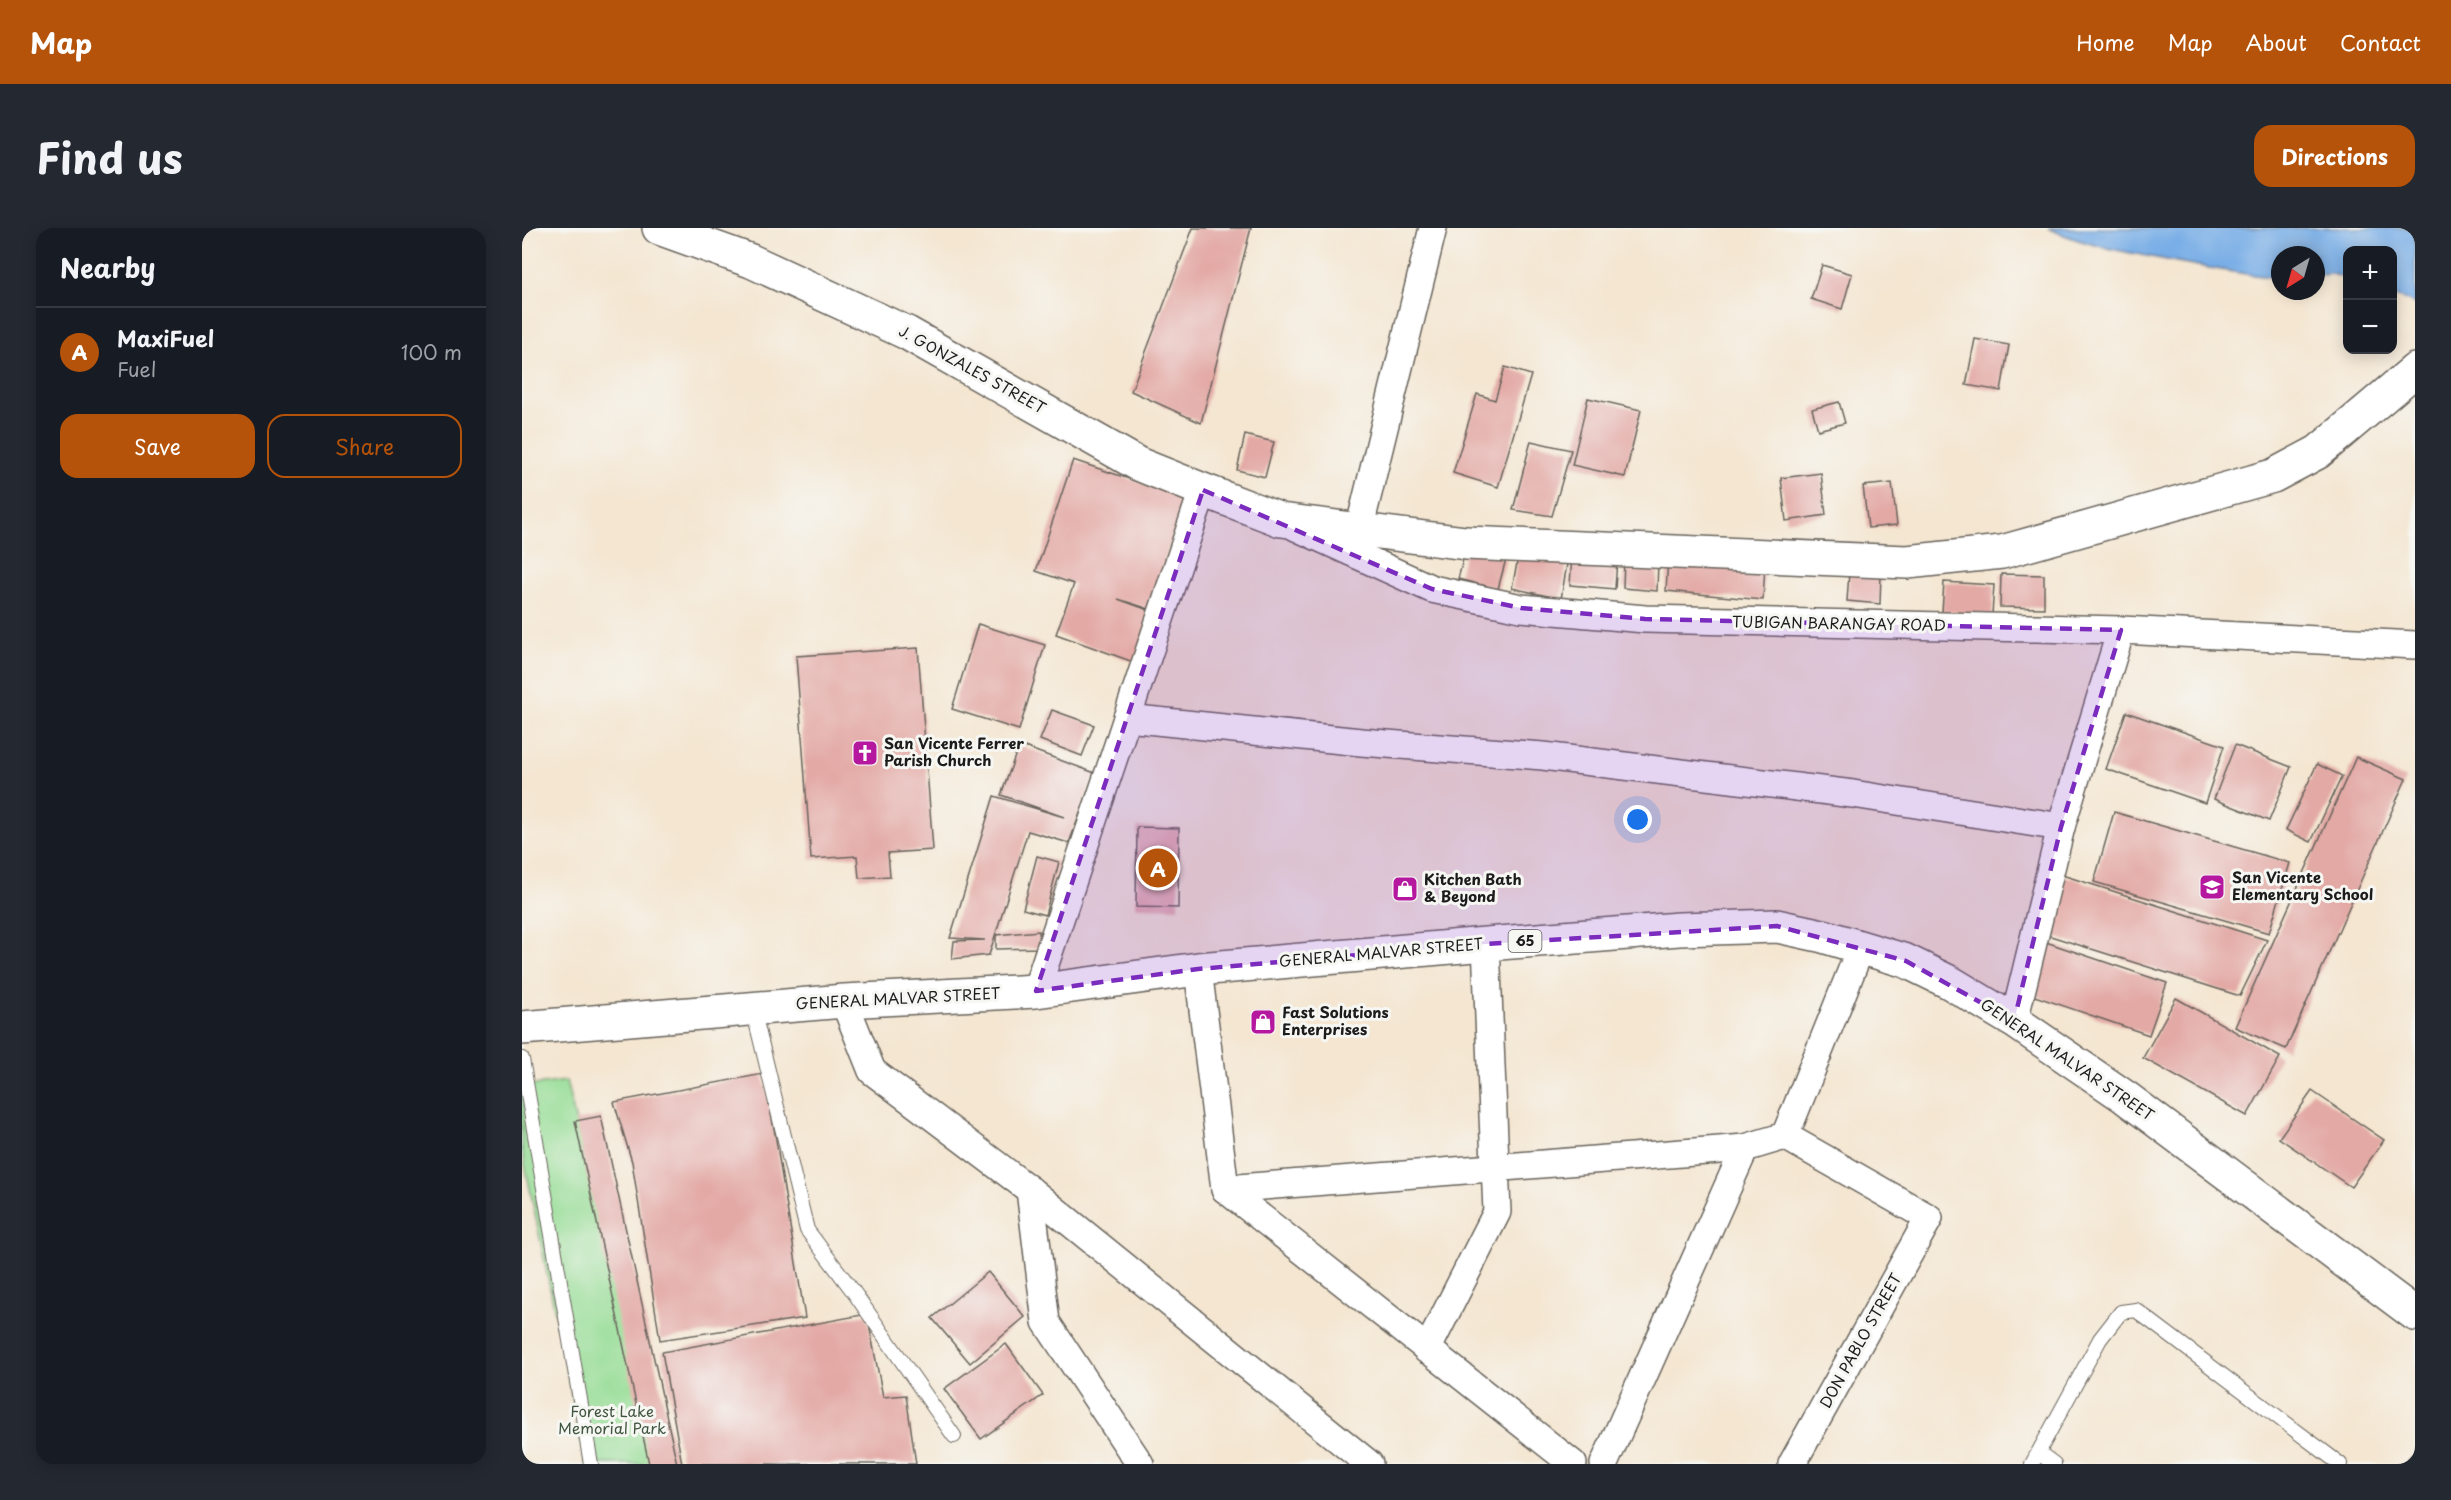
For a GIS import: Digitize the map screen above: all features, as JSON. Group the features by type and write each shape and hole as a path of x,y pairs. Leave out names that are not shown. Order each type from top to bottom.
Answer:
{"main road":[{"name":"J. GONZALES STREET","path":"659,228 751,261 907,333 1138,464 1203,490 1281,520 1466,543 1907,562 2002,552 2273,476 2318,452 2415,370"},
{"name":"GENERAL MALVAR STREET","path":"522,1028 844,1001 1036,991 1198,969 1486,944 1679,929 1777,926 1906,961 1951,983 2014,1021 2125,1097 2415,1314"}],"street":[{"path":"1359,530 1433,228"},
{"path":"1036,991 1203,490"},
{"name":"TUBIGAN BARANGAY ROAD","path":"1281,520 1432,589 1521,608 1645,619 2121,630 2415,645"},
{"path":"2014,1021 2061,826 2121,630"},
{"path":"1127,718 1361,742 1543,756 1853,794 2061,826"},
{"path":"1427,1350 1497,1212 1486,944"},
{"path":"1226,1189 1744,1148 1785,1136 1861,947"},
{"path":"1198,969 1226,1189 1573,1464"},
{"path":"844,1001 872,1071 1030,1190 1369,1464"},
{"name":"DON PABLO STREET","path":"1785,1136 1929,1218 1792,1464"},
{"path":"1604,1464 1744,1148"},
{"path":"1030,1190 1046,1322 1140,1464"}],"lane":[{"path":"753,1008 807,1230 853,1291 954,1436"},
{"path":"522,1059 591,1464"},
{"path":"2054,1464 2036,1459 2100,1339 2121,1312 2136,1310 2340,1464"}],"highlighted area":[{"path":"1203,490 1432,589 1521,608 1645,619 2121,630 2061,827 2014,1021 1906,961 1777,926 1486,944 1198,969 1036,991"}],"green space":[{"name":"Forest Lake Memorial Park","path":"566,1081 658,1464 586,1464 522,1150 522,1087"}],"water":[{"path":"2048,228 2415,228 2415,304 2397,297 2397,246 2343,246 2343,278 2333,274 2325,274 2325,246 2271,246 2271,277 2215,269 2112,249"}],"building":[{"path":"1193,228 1251,228 1201,423 1131,391"},
{"path":"1822,265 1852,274 1842,309 1811,299"},
{"path":"1975,339 2009,345 2001,391 1966,385"},
{"path":"1505,367 1531,375 1498,487 1453,473 1477,394 1495,400"},
{"path":"1588,398 1641,410 1625,477 1572,465"},
{"path":"1839,402 1845,423 1818,430 1812,409"},
{"path":"1245,435 1274,442 1265,477 1237,470"},
{"path":"1531,441 1571,450 1552,516 1513,510"},
{"path":"1073,460 1186,498 1149,609 1118,599 1154,612 1136,663 1056,634 1074,584 1036,571"},
{"path":"1821,473 1826,515 1786,521 1781,478"},
{"path":"1892,483 1897,525 1868,528 1863,486"},
{"path":"1466,548 1506,559 1498,589 1458,579"},
{"path":"1519,553 1567,564 1561,599 1512,588"},
{"path":"1572,555 1617,559 1615,589 1570,585"},
{"path":"1624,559 1658,561 1657,591 1623,588"},
{"path":"1668,559 1765,565 1763,600 1666,591"},
{"path":"1849,572 1881,574 1880,604 1847,601"},
{"path":"2001,574 2044,575 2044,608 2000,607"},
{"path":"1944,582 1994,585 1992,615 1942,612"},
{"path":"978,624 1045,645 1019,730 952,709"},
{"name":"San Vicente Ferrer Parish Church","path":"918,648 933,850 888,853 890,876 859,878 857,856 811,859 796,656"},
{"path":"1052,710 1094,725 1082,756 1040,740"},
{"path":"2126,712 2224,746 2205,803 2106,769"},
{"path":"1019,745 1095,773 1069,843 1028,831 989,955 952,959 954,941 985,940 950,938 994,796 1064,817 1001,795"},
{"path":"2235,745 2291,767 2269,821 2214,799"},
{"path":"2356,757 2406,779 2286,1049 2235,1027"},
{"path":"2317,764 2342,776 2311,842 2286,830"},
{"path":"2114,812 2290,863 2269,933 2094,882"},
{"path":"1137,827 1179,828 1178,908 1136,907"},
{"path":"1037,856 1059,862 1045,915 1023,909"},
{"path":"2059,874 2267,940 2240,996 2041,933"},
{"path":"1039,931 1039,948 996,949 996,935"},
{"path":"2040,940 2167,983 2149,1035 2023,992"},
{"path":"2176,998 2280,1057 2247,1116 2143,1058"},
{"path":"763,1074 805,1318 660,1340 632,1162 614,1102"},
{"path":"2312,1091 2384,1140 2351,1187 2279,1138"},
{"path":"601,1116 677,1464 649,1464 575,1121"},
{"path":"988,1272 1025,1317 970,1363 932,1318"},
{"path":"867,1314 883,1397 906,1395 916,1464 682,1464 662,1352"},
{"path":"1006,1344 1043,1395 981,1439 944,1389"}],"place":[{"name":"San Vicente Ferrer Parish Church","path":"865,753"},
{"name":"MaxiFuel","path":"1158,868"},
{"name":"San Vicente Elementary School","path":"2212,887"},
{"name":"Kitchen Bath & Beyond","path":"1405,889"},
{"name":"Fast Solutions Enterprises","path":"1263,1022"}]}
